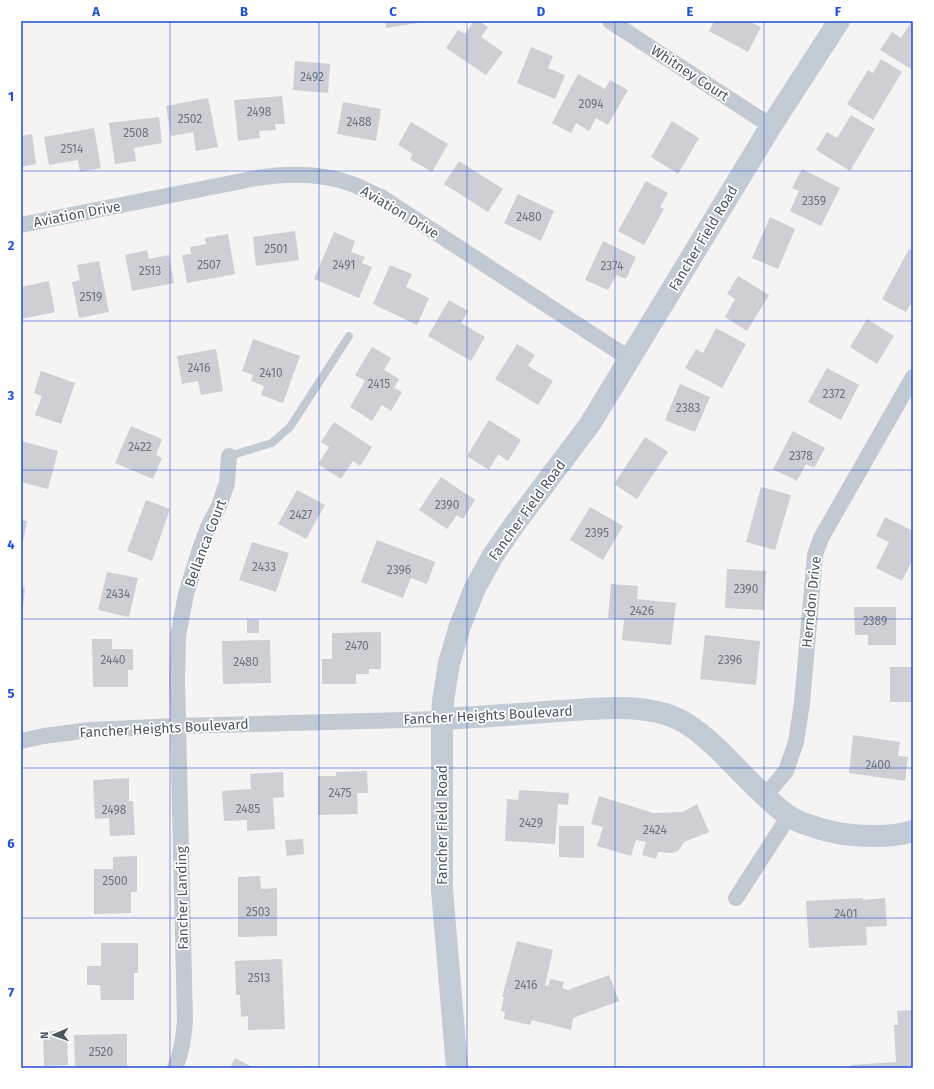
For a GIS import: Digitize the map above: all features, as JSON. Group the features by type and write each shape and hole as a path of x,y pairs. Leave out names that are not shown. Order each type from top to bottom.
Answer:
{"street":[{"name":"Whitney Court","path":"610,21 771,126"},
{"name":"Fancher Field Road","path":"457,1068 442,890 442,719 443,701 449,663 460,626 474,590 492,557 514,525 582,435 630,359 771,126 839,21"},
{"name":"Aviation Drive","path":"21,226 278,174 299,174 331,178 352,184 381,197 630,359"},
{"name":"Herndon Drive","path":"765,796 786,771 796,742 802,703 815,555 821,538 913,377"},
{"name":"Bellanca Court","path":"178,726 178,636 182,614 186,594 200,549 208,527 219,506 227,483 229,456"},
{"name":"Fancher Heights Boulevard","path":"21,741 44,736 89,730 178,726 442,719 592,709 646,709 681,720 706,737 765,796 788,816 811,825 842,834 877,837 913,831"},
{"name":"Fancher Landing","path":"175,1068 181,1055 185,1020 178,726"},
{"path":"736,898 788,816"}],"lane":[{"path":"229,456 272,442 290,427 349,336"}],"building":[{"path":"385,21 423,21 423,22 386,28"},
{"path":"474,21 479,21 488,27 481,37 503,52 486,75 446,48 458,30 465,34"},
{"path":"714,21 748,21 761,27 748,52 709,31"},
{"path":"912,21 913,70 880,50 892,32 901,38"},
{"path":"531,47 553,56 548,68 565,75 555,99 517,83"},
{"path":"881,59 902,72 873,120 847,104 868,70 873,73"},
{"path":"295,61 330,64 328,93 293,90"},
{"path":"578,74 605,89 610,80 628,90 608,125 596,118 589,131 576,123 571,133 552,123"},
{"path":"282,96 285,124 275,124 276,130 259,131 260,138 238,141 234,100"},
{"path":"208,98 218,147 196,151 193,132 171,136 166,106"},
{"path":"343,102 381,109 376,141 337,134"},
{"path":"851,115 875,129 850,171 816,150 827,132 837,138"},
{"path":"159,117 162,143 134,148 136,161 115,164 109,123"},
{"path":"672,121 699,138 678,174 651,157"},
{"path":"411,122 448,144 432,172 410,159 413,154 398,145"},
{"path":"94,128 101,168 80,172 78,160 49,165 44,137"},
{"path":"32,134 36,164 21,167 21,136"},
{"path":"459,161 503,189 488,212 444,184"},
{"path":"802,169 840,188 821,226 790,211 799,191 792,188"},
{"path":"646,181 668,193 660,207 664,209 644,245 618,231"},
{"path":"518,194 554,211 541,241 504,223"},
{"path":"770,217 795,229 778,269 752,258"},
{"path":"295,231 299,260 256,266 253,237"},
{"path":"334,232 355,241 351,252 365,257 362,263 372,267 359,298 314,279"},
{"path":"228,234 235,274 187,283 182,255 191,254 190,247 206,244 205,238"},
{"path":"603,241 636,257 626,279 616,275 608,290 585,280"},
{"path":"909,249 913,251 913,300 906,312 882,299"},
{"path":"147,250 149,259 169,255 174,283 132,291 125,255"},
{"path":"99,261 109,312 79,318 72,282 80,280 77,265"},
{"path":"390,265 412,274 406,287 429,298 417,325 373,304"},
{"path":"738,276 769,295 747,331 725,317 735,299 727,294"},
{"path":"49,281 55,312 21,319 21,287"},
{"path":"449,300 468,311 461,323 485,337 471,361 428,336"},
{"path":"867,319 894,336 877,364 850,347"},
{"path":"716,328 746,344 722,388 685,368 696,349 703,353"},
{"path":"253,339 300,356 283,403 261,395 264,386 251,381 253,375 242,371"},
{"path":"517,344 535,355 528,366 553,381 538,405 495,379"},
{"path":"372,347 391,358 384,370 399,379 394,388 402,392 391,411 382,405 372,421 350,407 365,381 355,375"},
{"path":"216,349 223,391 201,395 198,381 182,384 177,356"},
{"path":"827,368 859,385 841,420 808,402"},
{"path":"41,371 75,383 61,424 35,415 42,396 34,393"},
{"path":"680,384 710,397 695,432 665,420"},
{"path":"489,420 521,440 508,461 498,454 489,470 467,456"},
{"path":"334,422 372,447 360,466 353,461 341,479 318,464 329,447 321,442"},
{"path":"131,426 162,439 156,455 162,458 153,479 115,463"},
{"path":"793,431 825,448 814,468 806,464 797,481 773,469"},
{"path":"645,437 668,452 637,499 614,484"},
{"path":"21,441 58,451 48,489 21,482"},
{"path":"441,477 475,500 463,519 457,515 447,529 419,510"},
{"path":"761,487 791,495 775,550 746,542"},
{"path":"297,490 325,505 306,539 278,524"},
{"path":"146,500 170,509 152,561 127,551"},
{"path":"590,507 623,526 603,560 570,540"},
{"path":"885,517 913,531 913,559 902,581 876,568 889,542 876,536"},
{"path":"21,520 27,521 22,546 21,546"},
{"path":"377,540 435,562 427,584 411,578 403,598 361,582"},
{"path":"252,542 289,553 276,592 239,580"},
{"path":"727,569 766,571 764,610 725,608"},
{"path":"107,572 138,578 129,617 98,610"},
{"path":"611,584 638,586 637,599 676,603 671,645 622,640 624,620 608,618"},
{"path":"21,587 25,588 22,617 21,617"},
{"path":"854,607 896,607 896,645 868,645 868,635 855,635"},
{"path":"247,619 259,620 259,633 247,633"},
{"path":"381,632 381,669 369,669 369,674 356,674 356,684 322,684 322,659 332,659 332,633"},
{"path":"705,635 760,641 756,685 700,679"},
{"path":"92,639 112,639 112,649 133,649 133,670 128,670 128,687 93,687"},
{"path":"270,640 271,683 223,684 222,641"},
{"path":"890,667 913,667 913,702 890,702"},
{"path":"853,735 900,742 898,756 908,757 905,781 849,773"},
{"path":"367,771 368,793 357,793 358,814 318,815 318,776 336,776 336,772"},
{"path":"283,772 284,797 273,798 275,829 247,831 247,820 224,821 222,791 251,789 250,774"},
{"path":"129,778 129,801 133,801 135,835 110,836 109,818 95,819 93,780"},
{"path":"519,790 569,793 568,805 558,804 555,844 505,841 507,799 518,800"},
{"path":"599,796 653,813 683,812 697,804 709,832 684,842 678,851 671,853 658,852 656,859 642,855 646,842 636,840 631,856 597,846 603,827 591,824"},
{"path":"559,826 584,826 584,858 559,857"},
{"path":"303,839 304,854 287,856 285,840"},
{"path":"137,856 137,892 131,892 131,913 94,914 94,869 113,869 113,857"},
{"path":"260,876 261,889 277,888 277,936 238,937 238,877"},
{"path":"863,898 863,900 885,898 887,926 866,927 867,945 809,948 806,901"},
{"path":"517,941 553,950 545,985 548,986 550,979 564,982 562,988 568,990 609,975 619,1001 573,1018 571,1030 532,1020 530,1025 504,1019 505,1012 501,1011 504,997 502,997"},
{"path":"101,943 138,943 138,973 134,973 134,1000 101,1000 100,985 87,985 87,966 101,966"},
{"path":"282,959 285,1029 248,1030 248,1016 241,1017 240,995 236,995 235,961"},
{"path":"913,1010 913,1068 851,1068 851,1065 896,1062 894,1025 898,1025 897,1011"},
{"path":"43,1031 67,1031 68,1065 44,1066"},
{"path":"127,1034 127,1068 75,1068 74,1035"},
{"path":"235,1058 254,1068 230,1068"}]}
